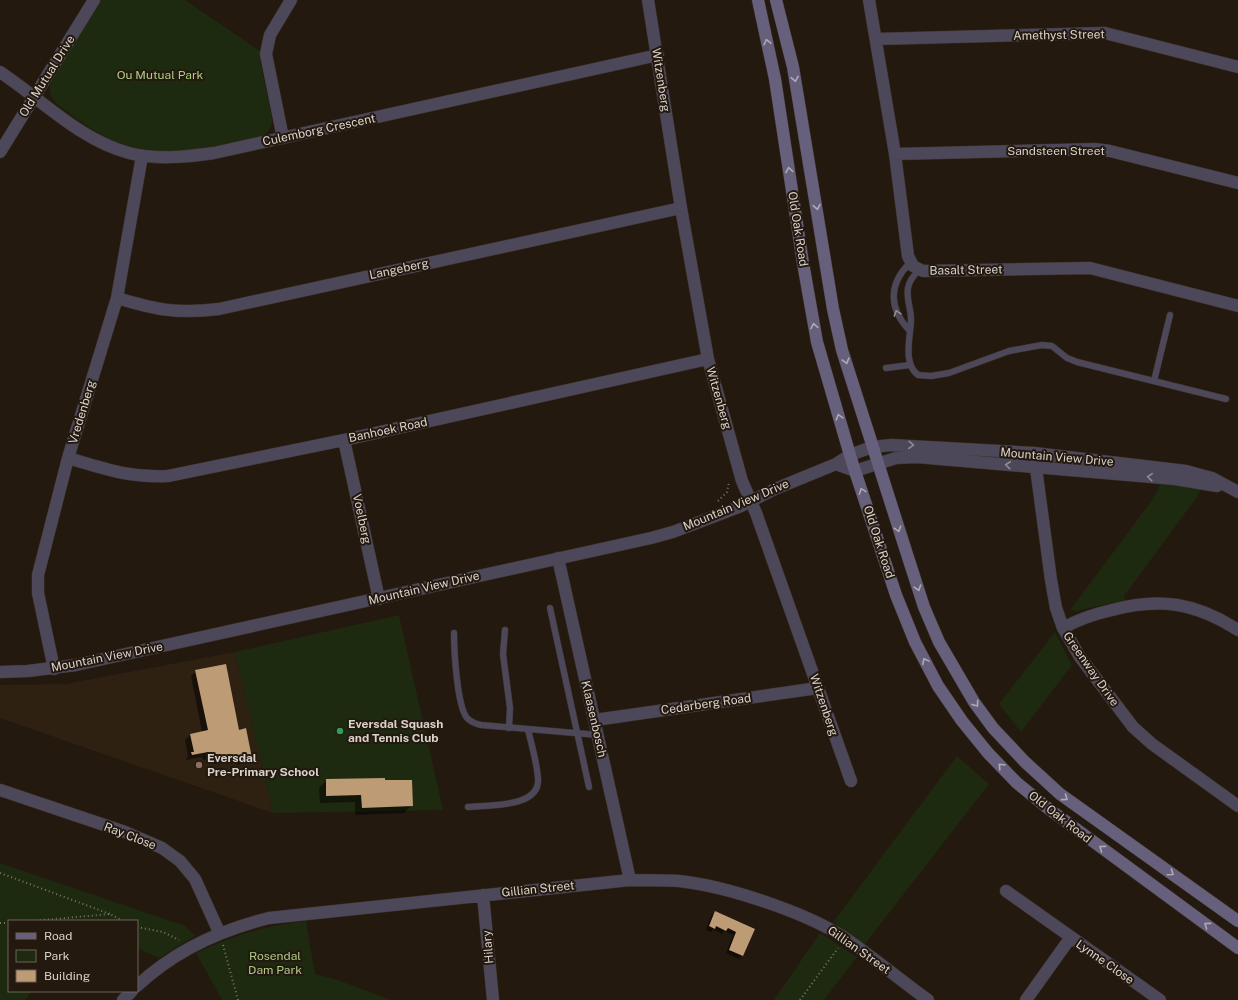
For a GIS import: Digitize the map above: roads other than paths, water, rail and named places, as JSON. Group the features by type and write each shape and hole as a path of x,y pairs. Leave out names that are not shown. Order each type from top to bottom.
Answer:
{"main road":[{"name":"Old Oak Road","path":"758,0 775,79 803,263 817,342 855,471 896,594 915,642 938,686 962,721 988,753 1012,778 1048,809 1238,948"},
{"name":"Old Oak Road","path":"776,0 793,67 833,309 849,372 872,447 924,607 939,642 974,702 993,728 1025,762 1060,794 1238,922"}],"street":[{"name":"Old Mutual Drive","path":"0,152 94,0"},
{"path":"283,138 266,54 270,35 292,0"},
{"name":"Witzenberg","path":"648,0 658,55 681,208 708,359 742,481 751,501 851,781"},
{"path":"869,0 915,266"},
{"name":"Amethyst Street","path":"876,39 1106,33 1238,67"},
{"name":"Culemborg Crescent","path":"0,72 70,123 98,141 142,156 167,157 197,156 658,55"},
{"name":"Sandsteen Street","path":"895,154 1095,149 1110,151 1238,184"},
{"name":"Vredenberg","path":"54,668 39,602 37,584 68,458 117,298 142,156"},
{"name":"Langeberg","path":"117,298 161,311 194,312 219,309 681,208"},
{"name":"Basalt Street","path":"915,266 1090,268 1238,306"},
{"name":"Banhoek Road","path":"68,458 121,474 144,477 168,476 344,440 708,359"},
{"name":"Voelberg","path":"344,440 379,599"},
{"name":"Mountain View Drive","path":"0,672 54,668 379,599 672,532 751,501 775,489 836,464 850,455 872,447 900,444 1034,453 1186,471 1212,478 1234,490"},
{"name":"Greenway Drive","path":"1034,453 1051,580 1056,608 1063,628 1080,657 1133,727 1152,744 1238,806"},
{"name":"Mountain View Drive","path":"855,471 878,465 896,458 910,457 1175,478 1234,490"},
{"path":"836,464 855,471"},
{"name":"Klaasenbosch","path":"558,558 630,880"},
{"path":"1063,628 1086,617 1125,606 1150,602 1176,604 1200,610 1223,620 1238,630"},
{"name":"Cedarberg Road","path":"595,720 818,688"},
{"name":"Ray Close","path":"0,790 125,832 162,848 180,861 195,879 219,932"},
{"name":"Gillian Street","path":"138,985 157,969 192,946 219,932 243,924 269,918 630,880 686,882 749,898 813,921 845,938 928,1000"},
{"name":"Lynne Close","path":"1006,891 1160,1000"},
{"name":"Hilary","path":"483,895 493,1000"},
{"name":"Lynne Close","path":"1026,1000 1071,937"},
{"path":"123,1000 131,992"}],"lane":[{"path":"909,330 899,319 895,289 899,274 915,266"},
{"path":"915,266 908,290 911,319 909,330 910,365 918,374 931,376 949,373 1009,351 1047,345 1055,348 1067,358 1077,362 1226,399"},
{"path":"1154,381 1170,315"},
{"path":"886,368 910,365"},
{"path":"550,608 588,787"},
{"path":"505,630 503,654 510,708 509,728"},
{"path":"454,633 454,658 465,714 476,724 528,730 598,735"},
{"path":"468,807 522,801 534,793 538,779 528,730"}],"place":[{"name":"Eversdal Squash and Tennis Club","path":"340,731"},
{"name":"Eversdal Pre-Primary School","path":"199,765"}],"park label":[{"name":"Ou Mutual Park","path":"160,75"},
{"name":"Rosendal Dam Park","path":"275,963"}]}
